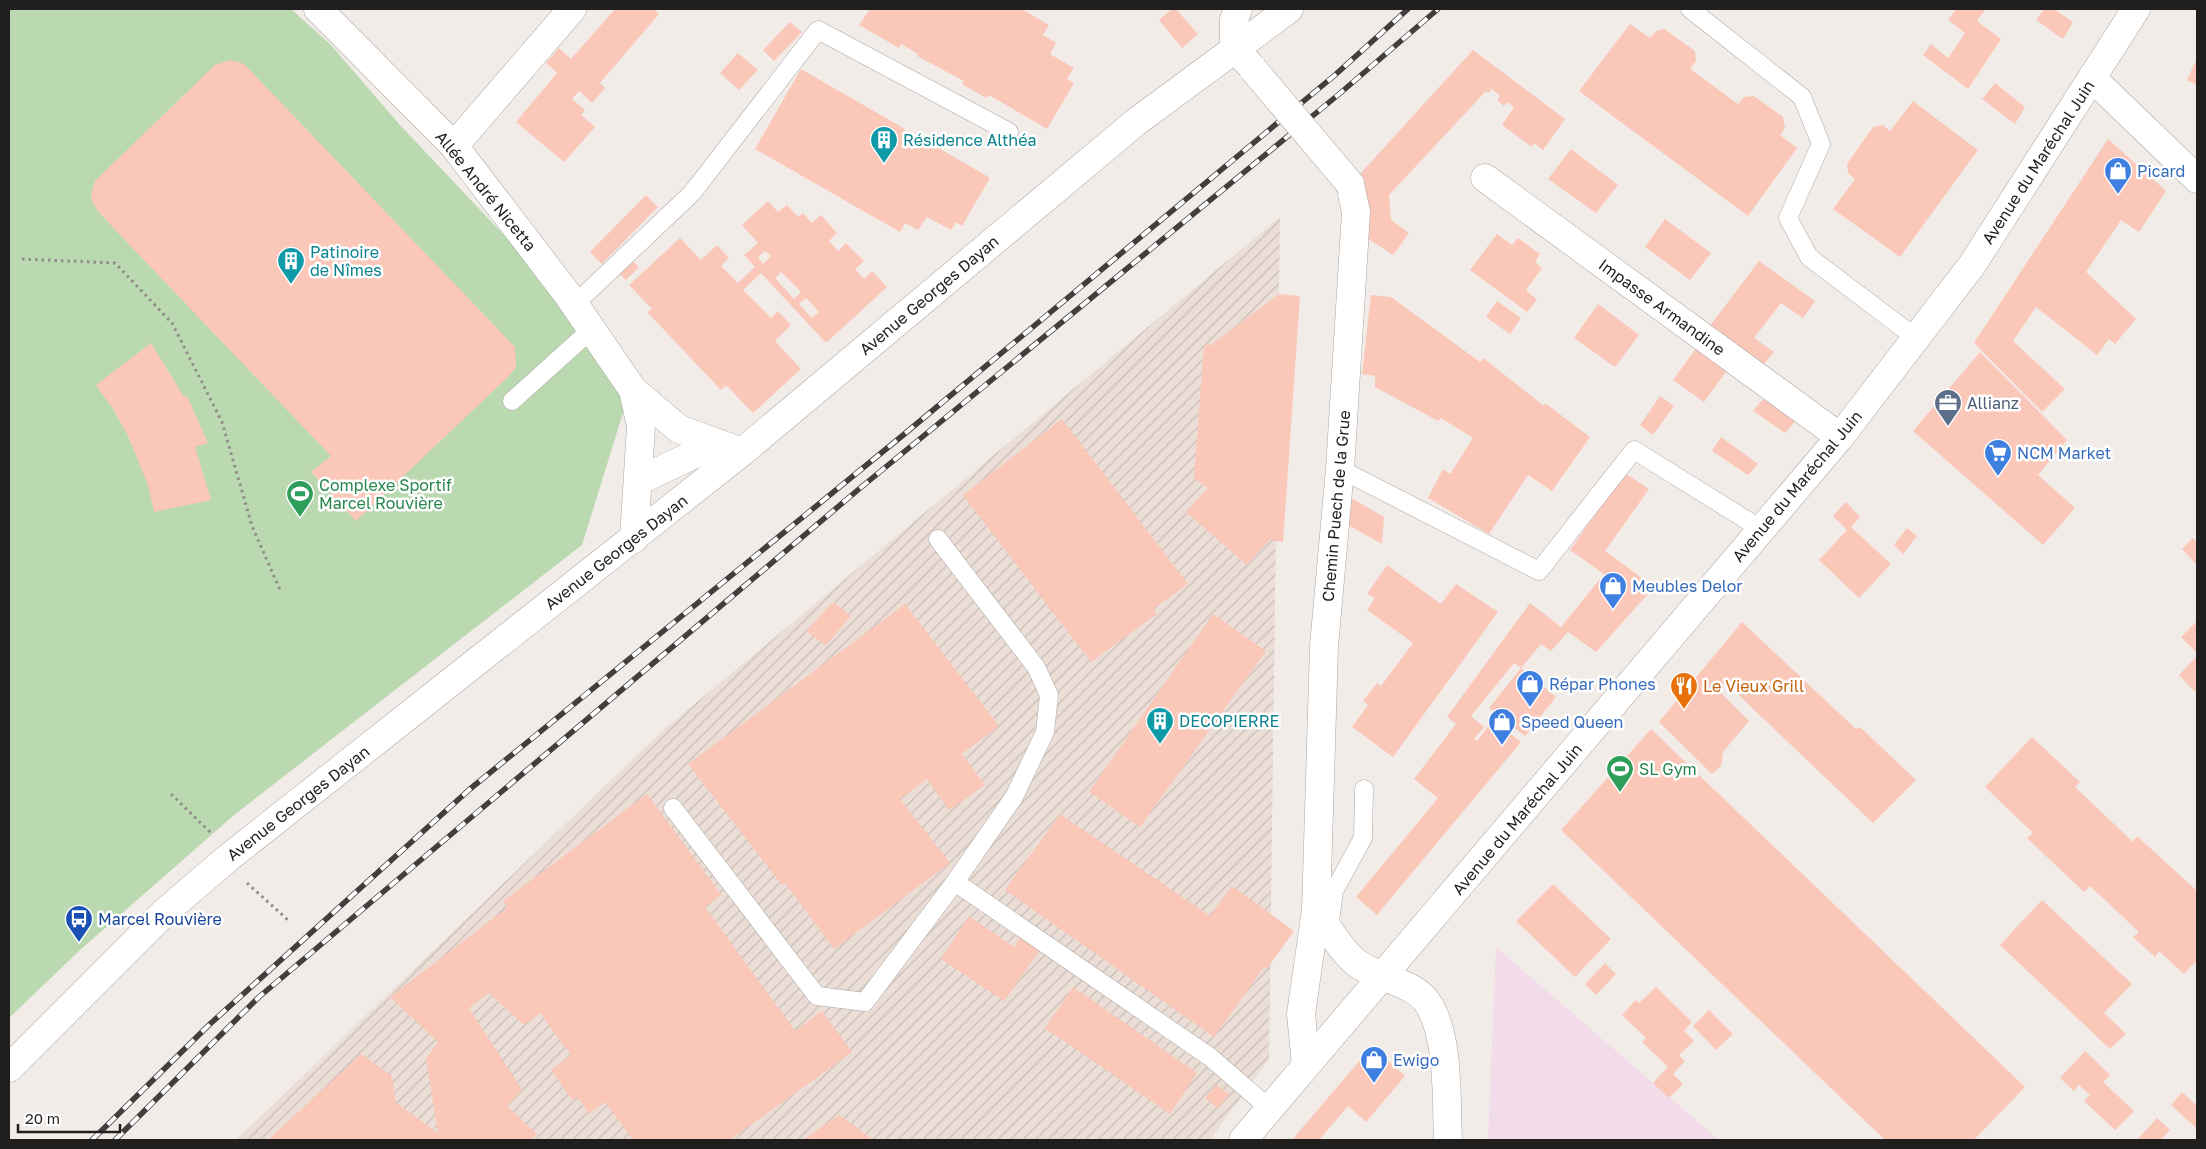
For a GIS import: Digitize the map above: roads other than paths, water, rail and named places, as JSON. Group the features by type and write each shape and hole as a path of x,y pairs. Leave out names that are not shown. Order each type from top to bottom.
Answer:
{"street":[{"name":"Allée André Nicetta","path":"318,9 454,146 575,304 633,390 679,428 730,447"},
{"path":"454,146 572,9"},
{"path":"1234,48 1234,20 1238,9"},
{"name":"Avenue Georges Dayan","path":"9,1068 166,911 228,858 634,538 730,447 1136,122 1289,9"},
{"name":"Avenue du Maréchal Juin","path":"1243,1140 1383,978 1840,437 1972,265 2136,9"},
{"name":"Chemin Puech de la Grue","path":"1234,48 1350,184 1356,212 1340,469 1324,646 1322,920 1301,1014 1306,1065"},
{"path":"2092,78 2197,179"},
{"name":"Impasse Armandine","path":"1485,178 1840,437"},
{"name":"Allée André Nicetta","path":"633,390 641,426 634,538"},
{"path":"638,480 730,447"},
{"path":"1322,920 1352,960 1383,978 1413,991 1427,1001 1435,1018 1443,1045 1448,1140"}],"lane":[{"path":"1690,9 1802,97 1821,144 1788,218 1809,257 1916,338"},
{"path":"575,304 692,193 818,30 1009,132"},
{"path":"512,401 592,329"},
{"path":"1340,469 1539,571 1634,450 1761,529"},
{"path":"673,808 817,996 865,1002 955,882 1014,798 1046,732 1049,695 1036,667 938,539"},
{"path":"1322,920 1334,891 1363,838 1364,789"},
{"path":"955,882 1210,1057 1270,1109"}],"railway":[{"path":"92,1140 210,1024 470,789 902,436 1335,75 1408,9"},
{"path":"115,1140 259,997 859,489 1338,95 1438,9"}],"place":[{"name":"Résidence Althéa","path":"884,164"},
{"name":"Picard","path":"2118,195"},
{"name":"Patinoire de Nîmes","path":"291,285"},
{"name":"Allianz","path":"1948,427"},
{"name":"NCM Market","path":"1998,477"},
{"name":"Complexe Sportif Marcel Rouvière","path":"300,518"},
{"name":"Meubles Delor","path":"1613,610"},
{"name":"Répar Phones","path":"1530,708"},
{"name":"Le Vieux Grill","path":"1684,710"},
{"name":"DECOPIERRE","path":"1160,745"},
{"name":"Speed Queen","path":"1502,746"},
{"name":"SL Gym","path":"1620,793"},
{"name":"Marcel Rouvière","path":"79,943"},
{"name":"Ewigo","path":"1374,1084"}]}
